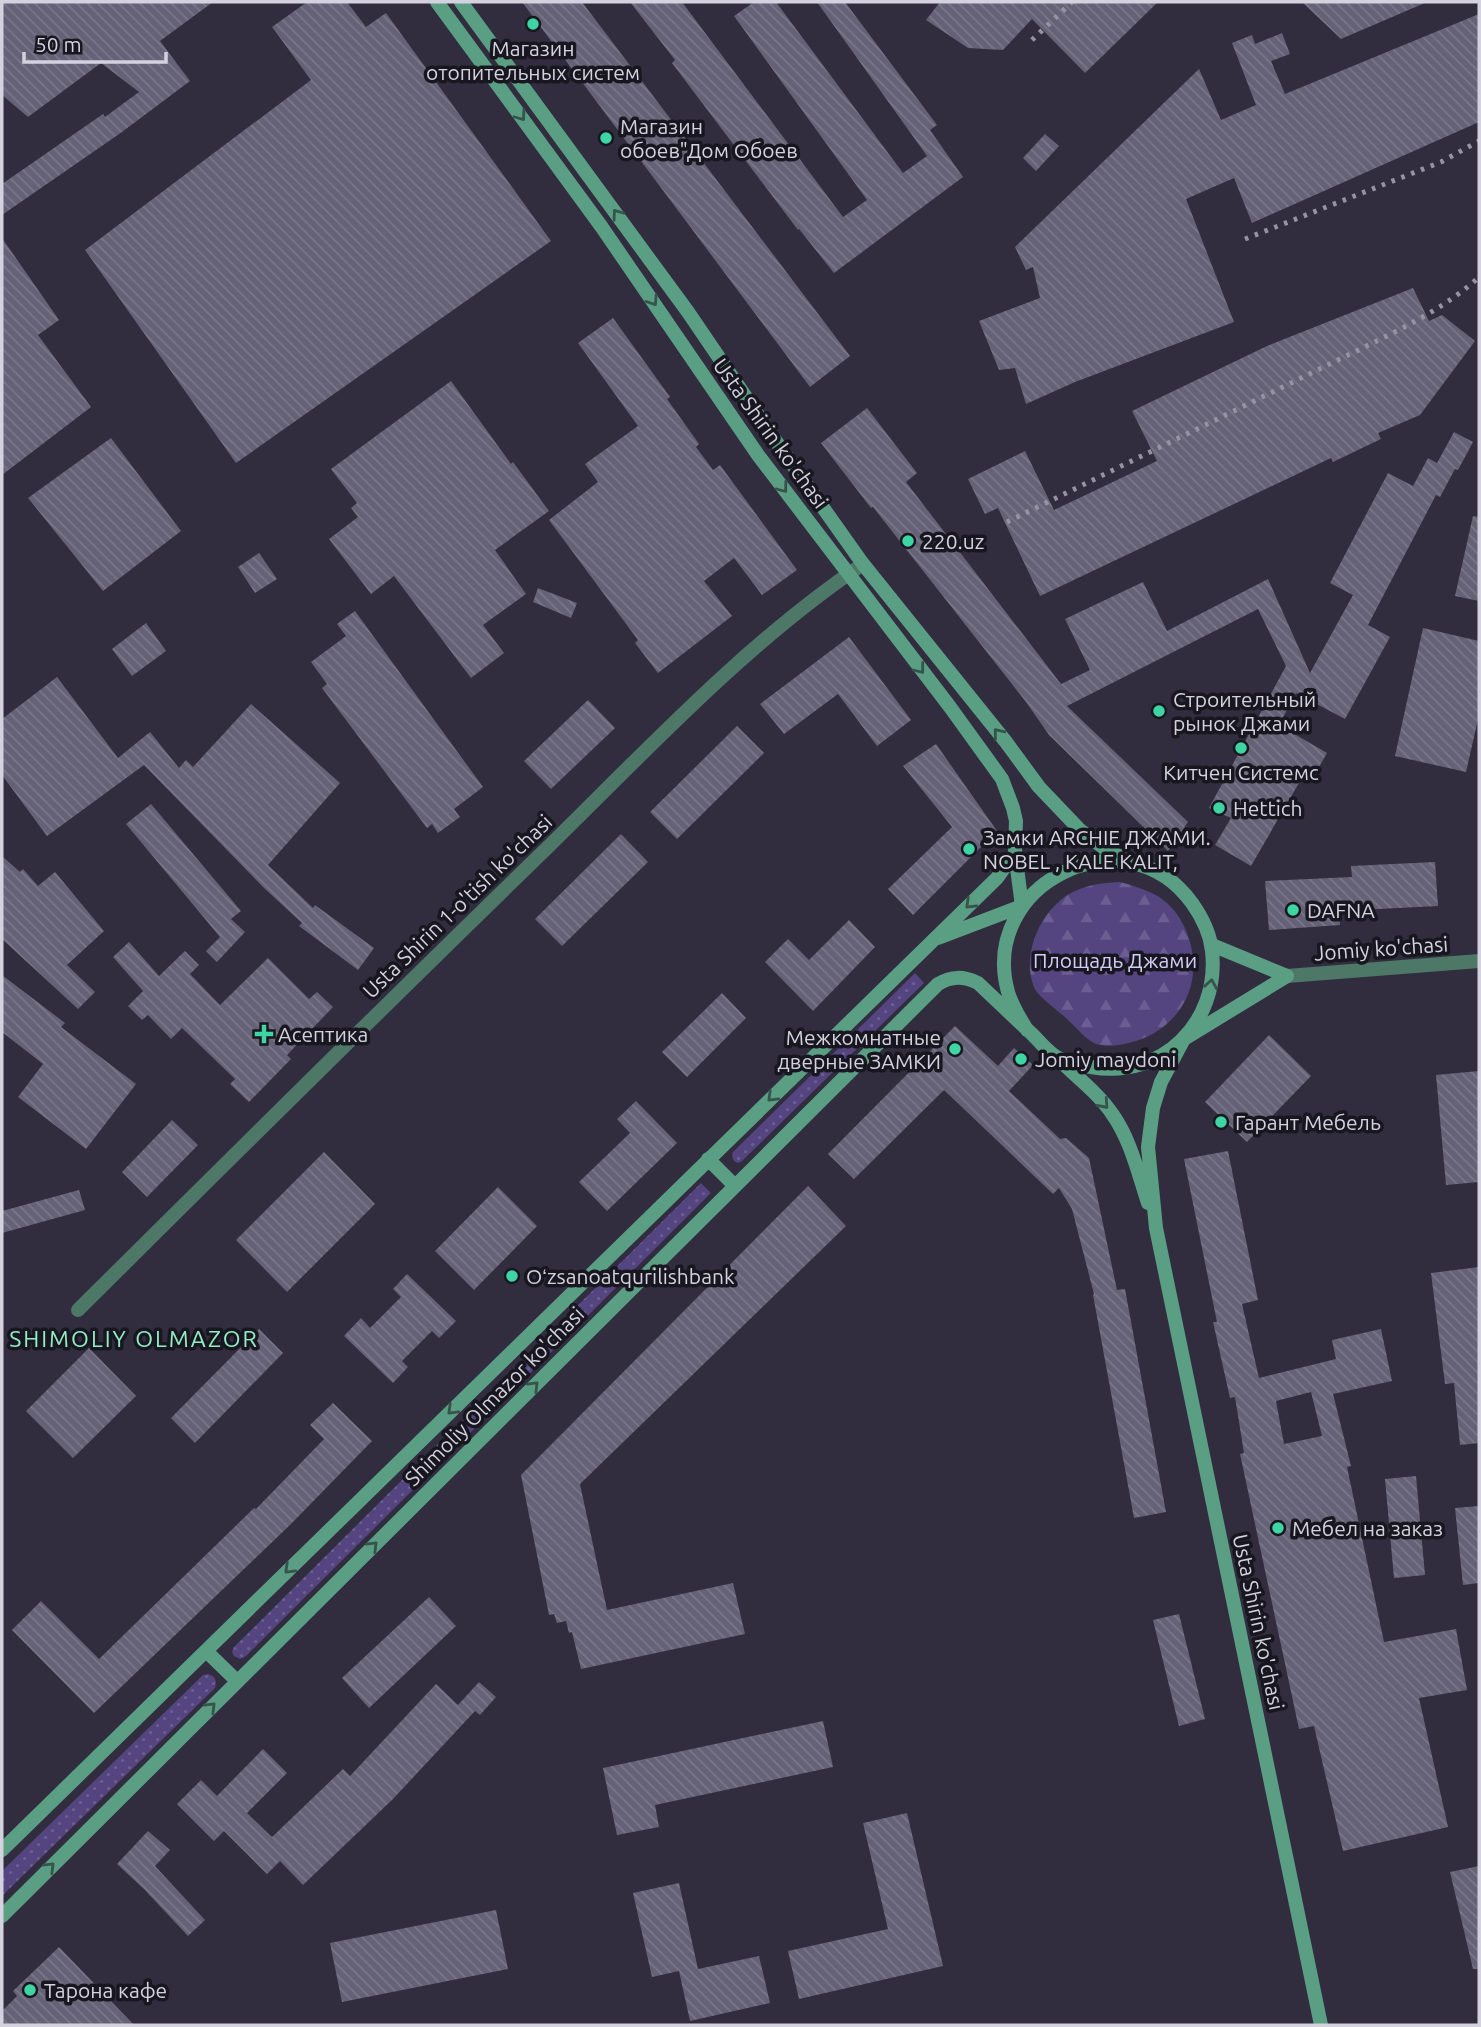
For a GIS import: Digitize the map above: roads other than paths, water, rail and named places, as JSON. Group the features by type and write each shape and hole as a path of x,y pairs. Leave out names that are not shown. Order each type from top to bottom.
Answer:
{"main road":[{"name":"Usta Shirin ko'chasi","path":"437,2 601,226 758,455 1002,779 1016,821 1016,853 1022,906"},
{"name":"Usta Shirin ko'chasi","path":"461,2 681,301 863,564 1039,787 1080,830 1104,848 1132,863"},
{"name":"Shimoliy Olmazor ko'chasi","path":"2,1850 997,878 1016,853"},
{"path":"1111,860 1132,863 1160,874 1184,892 1202,916 1212,945 1213,975 1206,1005 1197,1023 1165,1054 1124,1069 1080,1065 1055,1056 1027,1030 1015,1010 1008,991 1005,970 1011,928 1022,906 1050,879 1089,863 1111,860"},
{"name":"Shimoliy Olmazor ko'chasi","path":"930,942 1022,906"},
{"path":"1212,945 1287,976"},
{"path":"1184,1038 1287,976"},
{"name":"Shimoliy Olmazor ko'chasi","path":"2,1916 938,984 958,977 978,983 1027,1030"},
{"name":"Usta Shirin ko'chasi","path":"1156,1228 1148,1147 1153,1108 1161,1082 1184,1038"},
{"name":"Usta Shirin ko'chasi","path":"1055,1056 1102,1101 1121,1127 1156,1228 1321,2025"},
{"path":"708,1159 735,1186"},
{"path":"205,1651 237,1681"}],"street":[{"name":"Usta Shirin 1-o'tish ko'chasi","path":"78,1310 392,998 724,675 828,589 863,564"},
{"name":"Jomiy ko'chasi","path":"1287,976 1479,961"}],"railway":[{"path":"1032,40 1072,2"},
{"path":"1245,239 1441,162 1479,141"},
{"path":"1007,522 1391,334 1448,301 1479,277"}],"place":[{"name":"Магазин отопительных систем","path":"533,24"},
{"name":"Магазин обоев\"Дом Обоев","path":"606,138"},
{"name":"220.uz","path":"908,541"},
{"name":"Строительный рынок Джами","path":"1159,711"},
{"name":"Китчен Системс","path":"1241,748"},
{"name":"Hettich","path":"1219,808"},
{"name":"Замки ARCHIE ДЖАМИ. NOBEL , KALE KALIT,","path":"969,849"},
{"name":"DAFNA","path":"1293,910"},
{"name":"Асептика","path":"264,1034"},
{"name":"Межкомнатные дверные ЗАМКИ","path":"955,1049"},
{"name":"Jomiy maydoni","path":"1021,1059"},
{"name":"Гарант Мебель","path":"1221,1122"},
{"name":"Oʻzsanoatqurilishbank","path":"512,1276"},
{"name":"Мебел на заказ","path":"1278,1528"},
{"name":"Тарона кафе","path":"30,1990"}],"district":[{"name":"SHIMOLIY OLMAZOR","path":"134,1338"}],"park label":[{"name":"Площадь Джами","path":"1115,960"}]}
